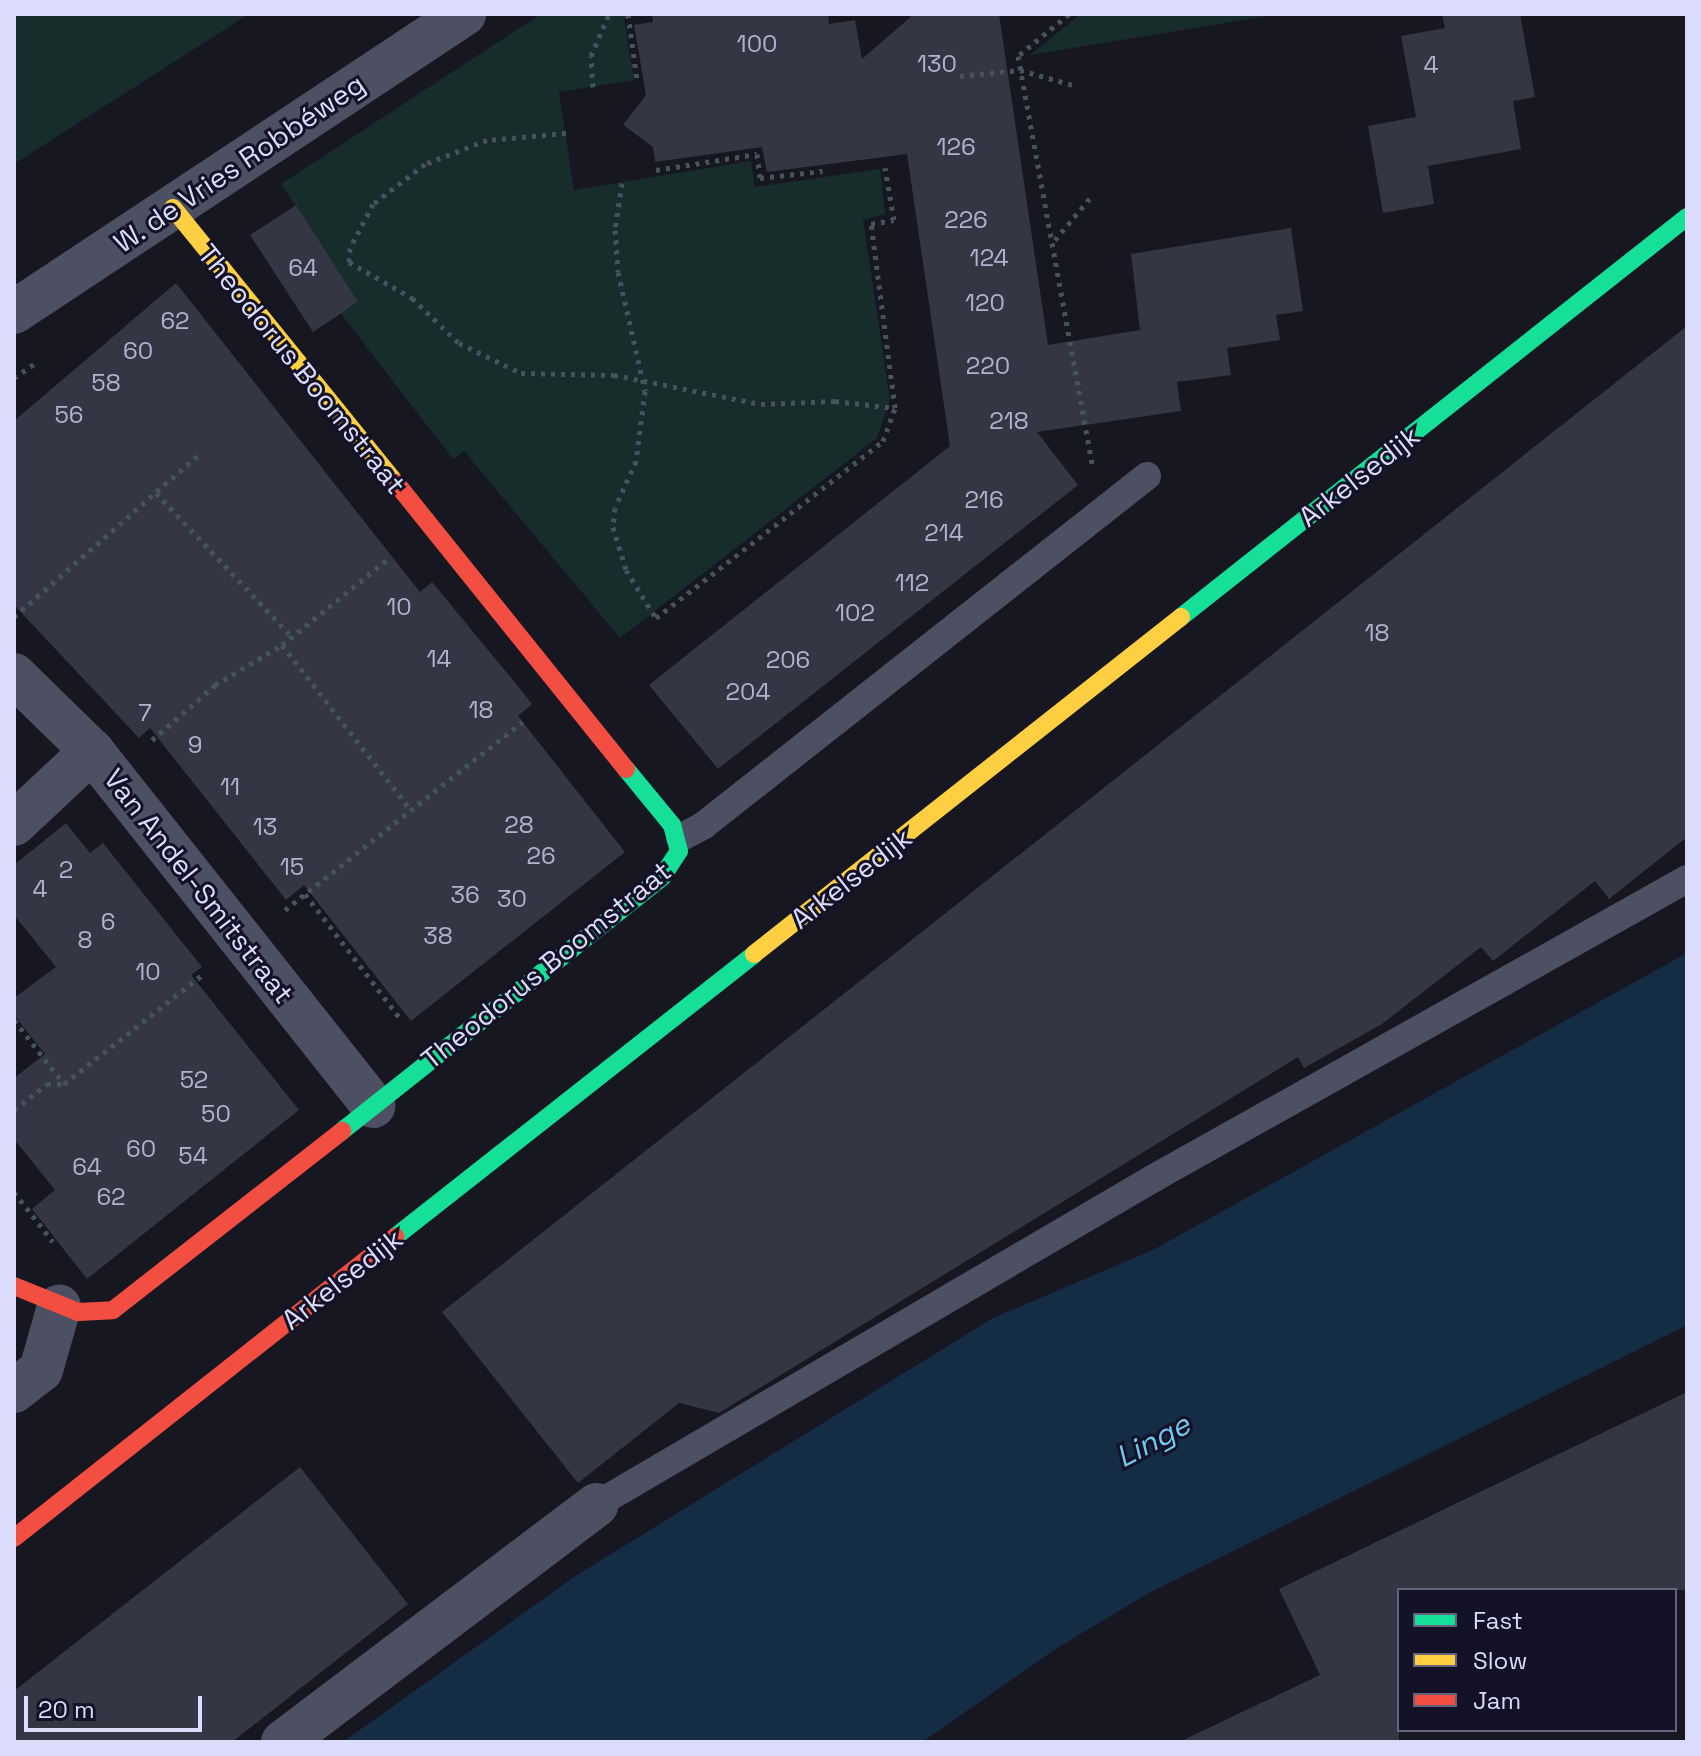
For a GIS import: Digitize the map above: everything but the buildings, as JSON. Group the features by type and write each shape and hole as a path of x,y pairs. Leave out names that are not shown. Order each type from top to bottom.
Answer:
{"main road":[{"name":"Theodorus Boomstraat","path":"14,1286 59,1307 94,1314 129,1301 662,877 672,867 680,838 173,208"},
{"name":"Arkelsedijk","path":"14,1538 1687,217"}],"street":[{"name":"W. de Vries Robbéweg","path":"14,312 464,14"},
{"name":"Van Andel-Smitstraat","path":"14,675 101,763 373,1106"},
{"path":"14,824 101,763"},
{"path":"14,1391 41,1370 59,1307"},
{"path":"283,1742 596,1505"}],"lane":[{"path":"680,838 704,825 1147,476"},
{"path":"596,1505 1154,1178 1687,879"}],"path":[{"path":"593,87 591,56 609,14"},
{"path":"628,14 637,80"},
{"path":"1069,14 1018,56 1045,217 1055,240 1101,511"},
{"path":"960,76 1020,70 1073,85"},
{"path":"566,133 487,140 425,164 373,204 350,248 349,262 412,298 459,343 521,373 644,379 738,402 835,401 895,408"},
{"path":"656,170 757,154 760,178 823,171"},
{"path":"622,183 615,230 618,272 644,379 636,461 615,508 613,527 626,570 656,618 883,441 895,408 871,224 894,220 885,168"},
{"path":"1055,240 1090,198"},
{"path":"14,617 197,456"},
{"path":"156,493 292,637"},
{"path":"101,763 215,685 282,645 429,526"},
{"path":"282,645 411,810"},
{"path":"14,1110 47,1084 64,1084 562,690"},
{"path":"305,894 431,1060"},
{"path":"14,1020 64,1084"}],"green space":[{"path":"14,14 249,14 14,164"},
{"path":"541,14 643,14 624,18 634,80 559,92 574,190 751,161 755,187 880,169 885,214 863,220 890,400 877,438 620,638 464,451 453,459 348,323 341,313 358,303 281,184"},
{"path":"1081,14 1279,14 1030,55"}],"water":[{"name":"Linge","path":"1687,953 1687,1325 1149,1593 1057,1648 922,1742 343,1742 574,1577 993,1318 1153,1250"}],"traffic: fast":[{"path":"1181,617 1687,217"},
{"path":"342,1131 662,877 679,851 672,825 626,769"},
{"path":"395,1237 754,954"}],"traffic: slow":[{"path":"173,208 396,483"},
{"path":"754,954 1181,617"}],"traffic: jam":[{"path":"396,483 626,769"},
{"path":"14,1286 78,1312 113,1310 342,1131"},
{"path":"14,1538 395,1237"}]}
